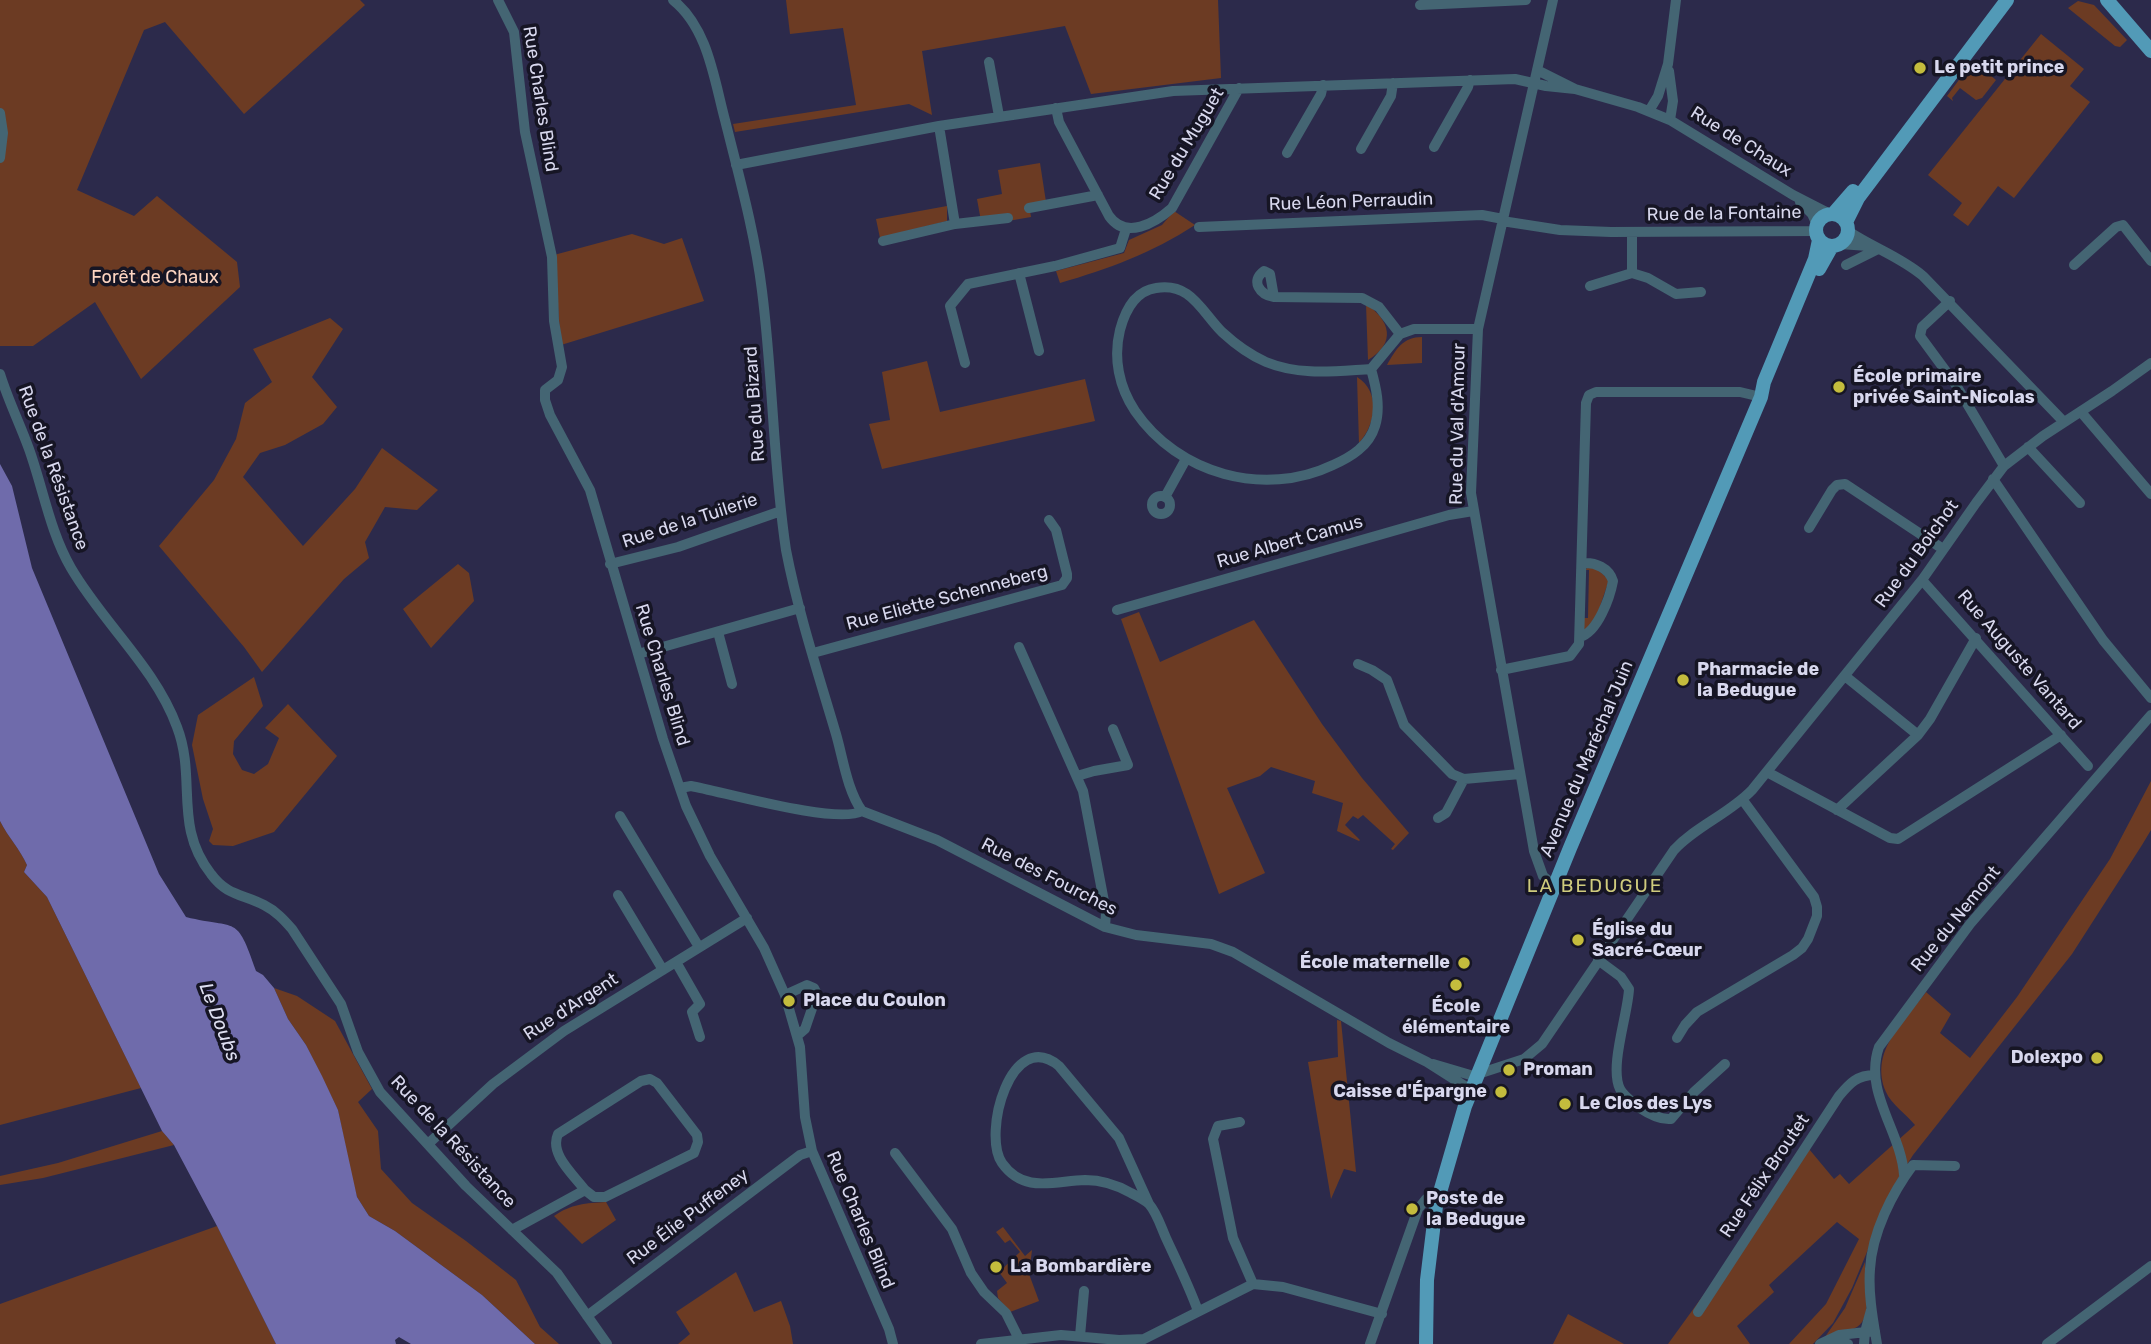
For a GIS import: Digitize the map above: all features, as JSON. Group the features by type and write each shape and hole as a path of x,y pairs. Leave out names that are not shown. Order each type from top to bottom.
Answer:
{"main road":[{"path":"1825,237 1821,218 1832,214 1847,200 1998,0"},
{"path":"1847,227 1858,198 2007,0"},
{"path":"2107,2 2151,51"},
{"path":"1832,214 1840,216 1847,227"},
{"name":"Avenue du Maréchal Juin","path":"1426,1344 1427,1280 1437,1199 1476,1080 1761,397 1770,385 1819,268 1825,237 1846,239 1847,227"}],"street":[{"name":"Rue Charles Blind","path":"498,0 514,32 525,132 552,257 554,321 562,367 558,380 545,390 545,400 590,490 610,564 680,788 699,835 747,918 785,995 802,1057 805,1117 811,1151 889,1329 893,1344"},
{"name":"Rue du Bizard","path":"673,0 688,15 702,40 736,165 762,290 786,550 846,770 862,811"},
{"path":"1420,5 1526,0"},
{"name":"Rue du Val d'Amour","path":"1553,0 1478,329 1471,494 1537,863 1547,881 1555,886"},
{"name":"Rue de Chaux","path":"1649,111 1658,96 1668,64 1676,0"},
{"path":"989,62 999,116"},
{"name":"Rue de Chaux","path":"1668,64 1672,101 1670,120"},
{"name":"Rue de Chaux","path":"1537,70 1575,89"},
{"name":"Rue du Muguet","path":"736,165 766,157 939,126 1173,91 1515,79 1534,83"},
{"path":"1434,147 1470,80"},
{"path":"1361,149 1391,96 1393,83"},
{"name":"Rue de Chaux","path":"1534,83 1575,89 1670,120 1793,195 1832,214"},
{"path":"1287,153 1324,85"},
{"name":"Rue du Muguet","path":"1126,229 1140,227 1160,218 1172,208 1239,88"},
{"path":"965,363 950,306 968,284 1120,248 1126,229 1115,223 1098,195 1059,122 1056,108"},
{"path":"0,113 3,133 0,158"},
{"path":"939,126 955,224"},
{"path":"1029,208 1098,195"},
{"name":"Rue de Chaux","path":"1793,195 1807,209 1825,237"},
{"name":"Rue Léon Perraudin","path":"1199,227 1468,215 1503,220"},
{"path":"883,241 955,224 1008,218"},
{"name":"Rue de la Fontaine","path":"1503,220 1560,230 1825,237 1874,247 1906,261 1950,302 2064,422"},
{"path":"2074,265 2116,227 2123,226 2151,261"},
{"name":"Rue de la Fontaine","path":"1847,227 1874,247"},
{"name":"Rue de la Fontaine","path":"1632,232 1632,273"},
{"path":"1846,265 1874,247"},
{"path":"1019,273 1039,351"},
{"path":"1590,286 1632,273 1676,294 1701,292"},
{"path":"1371,369 1377,398 1375,426 1362,447 1338,463 1314,473 1269,480 1231,476 1186,459 1157,437 1127,398 1119,373 1117,346 1121,326 1134,300 1146,291 1173,288 1193,296 1231,341 1248,352 1279,366 1322,372 1371,369 1400,334 1414,329 1478,329"},
{"path":"1274,297 1362,298 1379,307 1400,334"},
{"path":"1950,302 1922,327 1920,336 1956,384 2004,466"},
{"name":"Rue du Boichot","path":"1476,1080 1524,1059 1537,1049 1636,909 1674,850 1686,838 1742,799 1767,772 1922,580 2004,466 2151,363"},
{"name":"Rue de la Résistance","path":"0,374 65,556 89,596 151,678 177,727 185,763 188,827 196,851 211,875 226,890 264,905 284,919 341,1004 358,1052 380,1092 466,1186 557,1273 607,1344"},
{"path":"1502,670 1570,656 1577,649 1580,637 1583,563 1586,403 1589,395 1596,392 1740,392 1761,397"},
{"path":"2081,412 2151,494"},
{"path":"2028,447 2080,503"},
{"path":"1165,497 1186,459"},
{"path":"1993,479 2103,640 2151,698"},
{"path":"1809,528 1832,490 1837,485 1844,484 1943,549"},
{"name":"Rue de la Tuilerie","path":"610,564 678,547 781,511"},
{"name":"Rue Albert Camus","path":"1117,610 1449,515 1473,511"},
{"name":"Rue Eliette Schenneberg","path":"813,653 1062,585 1067,574 1056,530 1049,520"},
{"path":"1580,637 1588,634 1597,621 1613,581 1611,574 1604,569 1589,562 1583,563"},
{"name":"Rue Auguste Vantard","path":"1922,580 2088,766"},
{"path":"638,654 800,608"},
{"path":"718,632 732,684"},
{"path":"1837,810 1918,735 1976,638"},
{"path":"1019,647 1083,791 1106,912 1105,927"},
{"path":"1358,664 1387,680 1404,725 1445,769 1464,779 1520,774"},
{"path":"1845,676 1918,735"},
{"name":"Rue du Nemont","path":"1904,1175 1902,1160 1879,1098 1875,1075 1879,1046 1970,924 2151,715"},
{"path":"1077,776 1128,765 1113,729"},
{"path":"1767,772 1890,838 1903,837 2061,735"},
{"path":"1438,818 1446,813 1464,779"},
{"name":"Rue des Fourches","path":"680,788 691,786 822,812 854,815 862,811 937,841 1105,927 1136,936 1192,941 1247,958 1427,1062 1445,1076 1476,1080"},
{"path":"1677,1038 1697,1012 1793,955 1808,939 1814,926 1817,907 1814,897 1742,799"},
{"path":"620,816 699,947"},
{"path":"618,895 663,970"},
{"name":"Rue d'Argent","path":"428,1144 493,1084 531,1054 585,1017 747,918"},
{"path":"1598,960 1621,977 1629,989 1617,1077 1625,1096 1646,1112 1671,1119 1694,1093 1725,1065"},
{"path":"676,962 700,1004 692,1012 700,1037"},
{"path":"785,995 807,985 814,988 817,994 805,1029 797,1035"},
{"path":"1149,1204 1125,1189 1104,1182 1084,1180 1034,1184 1018,1179 1010,1173 998,1157 994,1132 1009,1079 1018,1066 1037,1057 1049,1059 1059,1066 1119,1138 1198,1311"},
{"name":"Rue Félix Broutet","path":"1698,1312 1839,1096 1858,1078 1875,1075"},
{"path":"650,1079 657,1083 697,1136 694,1153 605,1197 594,1197 585,1190 558,1153 555,1141 558,1134 641,1081 650,1079"},
{"path":"1240,1122 1218,1126 1213,1139 1233,1238 1253,1284"},
{"name":"Rue Élie Puffeney","path":"587,1315 737,1201 800,1155 811,1151"},
{"path":"895,1153 952,1229 971,1273 984,1292 1006,1313 1019,1339"},
{"path":"1825,1343 1839,1335 1871,1340 1872,1252 1904,1175 1913,1165 1955,1166"},
{"path":"512,1230 585,1190"},
{"path":"1370,1344 1420,1205 1430,1198 1437,1199"},
{"path":"2048,1344 2151,1266"},
{"path":"981,1344 1061,1335 1119,1340 1144,1339 1253,1284 1283,1287 1382,1314"},
{"path":"1080,1336 1084,1291"},
{"path":"1825,1343 1848,1344"}],"green space":[{"name":"Forêt de Chaux","path":"0,0 360,0 365,5 244,114 165,22 144,30 77,190 134,216 157,196 237,262 240,287 141,379 95,302 33,346 0,346"},
{"path":"786,0 1218,0 1221,78 1091,94 1065,26 922,51 932,115 909,104 735,132 733,124 856,105 843,28 790,34"},
{"path":"2078,1 2094,5 2127,40 2120,47 2115,46 2068,8"},
{"path":"2041,34 2084,69 2070,86 2090,102 2014,198 1998,186 1968,226 1953,215 1962,203 1928,175"},
{"path":"1973,61 1996,80 1982,98 1976,100 1960,88 1952,98 1953,101 1947,96"},
{"path":"1040,163 1046,202 1029,205 1031,217 1008,221 981,221 977,199 1002,194 998,170"},
{"path":"947,206 947,221 880,238 876,219"},
{"path":"1174,211 1195,225 1163,244 1129,259 1060,283 1056,271 1124,253 1129,240 1162,225"},
{"path":"632,234 664,244 682,238 704,301 561,345 554,255"},
{"path":"1366,304 1381,317 1387,332 1383,346 1368,360"},
{"path":"330,318 343,329 312,377 337,407 323,424 285,445 260,453 243,477 303,546 355,489 382,448 438,490 417,510 385,507 365,542 369,558 344,579 262,672 159,546 214,480 236,439 245,403 272,382 253,349"},
{"path":"1422,337 1422,363 1387,365 1405,342"},
{"path":"927,361 940,412 1085,379 1095,421 882,469 869,424 890,420 882,372"},
{"path":"1357,377 1365,383 1373,399 1372,418 1359,443"},
{"path":"458,564 469,573 474,601 431,648 403,609"},
{"path":"1594,566 1609,580 1595,621 1584,632 1584,618 1588,618 1589,570 1585,570"},
{"path":"1139,612 1160,662 1254,620 1322,724 1362,778 1409,833 1393,850 1391,849 1395,844 1363,815 1358,819 1353,816 1345,825 1359,841 1337,831 1343,803 1312,793 1315,781 1271,767 1260,776 1227,788 1265,873 1219,894 1121,619"},
{"path":"254,677 263,706 234,741 233,754 242,770 254,774 268,764 279,738 265,728 288,704 337,756 274,832 233,846 213,845 209,841 213,829 203,799 192,745 198,715"},
{"path":"2151,781 2151,830 2072,954 1913,1155 1896,1182 1852,1288 1833,1323 1813,1344 1789,1344 1826,1304 1859,1239 1837,1222 1769,1285 1774,1292 1737,1326 1750,1344 1668,1344 1809,1149 1834,1179 1840,1174 1849,1184 1915,1125 1888,1096 1882,1077 1885,1051 1899,1027 1926,992 1951,1014 1940,1033 1970,1058 2017,997 2110,859"},
{"path":"0,821 27,865 24,872 47,897 141,1088 0,1125"},
{"path":"274,988 297,996 335,1021 372,1089 358,1102 378,1131 381,1169 412,1203 516,1280 540,1327 559,1344 535,1344 482,1295 395,1231 369,1216 357,1197 338,1110"},
{"path":"1337,1020 1341,1021 1356,1172 1344,1169 1331,1199 1308,1062 1338,1057"},
{"path":"162,1131 174,1145 43,1178 0,1185 0,1176 58,1163"},
{"path":"606,1202 616,1220 582,1244 554,1216 579,1205"},
{"path":"217,1226 276,1344 0,1344 0,1304"},
{"path":"1003,1227 1025,1256 1032,1250 1029,1274 1039,1301 1010,1312 998,1298 997,1291 1007,1283 999,1272 1020,1252 1010,1240 1005,1243 996,1232"},
{"path":"1865,1262 1867,1307 1862,1322 1853,1329 1825,1337 1845,1308"},
{"path":"736,1272 754,1312 781,1301 793,1344 678,1344 690,1334 676,1312"},
{"path":"1568,1314 1624,1344 1553,1344"}],"water":[{"name":"Le Doubs","path":"0,464 12,486 32,568 159,874 186,917 226,925 239,932 256,971 274,988 338,1110 357,1197 369,1216 395,1231 482,1295 535,1344 411,1344 399,1337 395,1340 396,1344 276,1344 174,1145 162,1131 47,897 24,872 27,865 0,821"}],"place":[{"name":"Le petit prince","path":"1920,68"},
{"name":"École primaire privée Saint-Nicolas","path":"1839,387"},
{"name":"Pharmacie de la Bedugue","path":"1683,680"},
{"name":"Église du Sacré-Cœur","path":"1578,940"},
{"name":"École maternelle","path":"1464,963"},
{"name":"École élémentaire","path":"1456,985"},
{"name":"Place du Coulon","path":"789,1001"},
{"name":"Dolexpo","path":"2097,1058"},
{"name":"Proman","path":"1509,1070"},
{"name":"Caisse d'Épargne","path":"1501,1092"},
{"name":"Le Clos des Lys","path":"1565,1104"},
{"name":"Poste de la Bedugue","path":"1412,1209"},
{"name":"La Bombardière","path":"996,1267"}],"district":[{"name":"LA BEDUGUE","path":"1595,887"}]}
